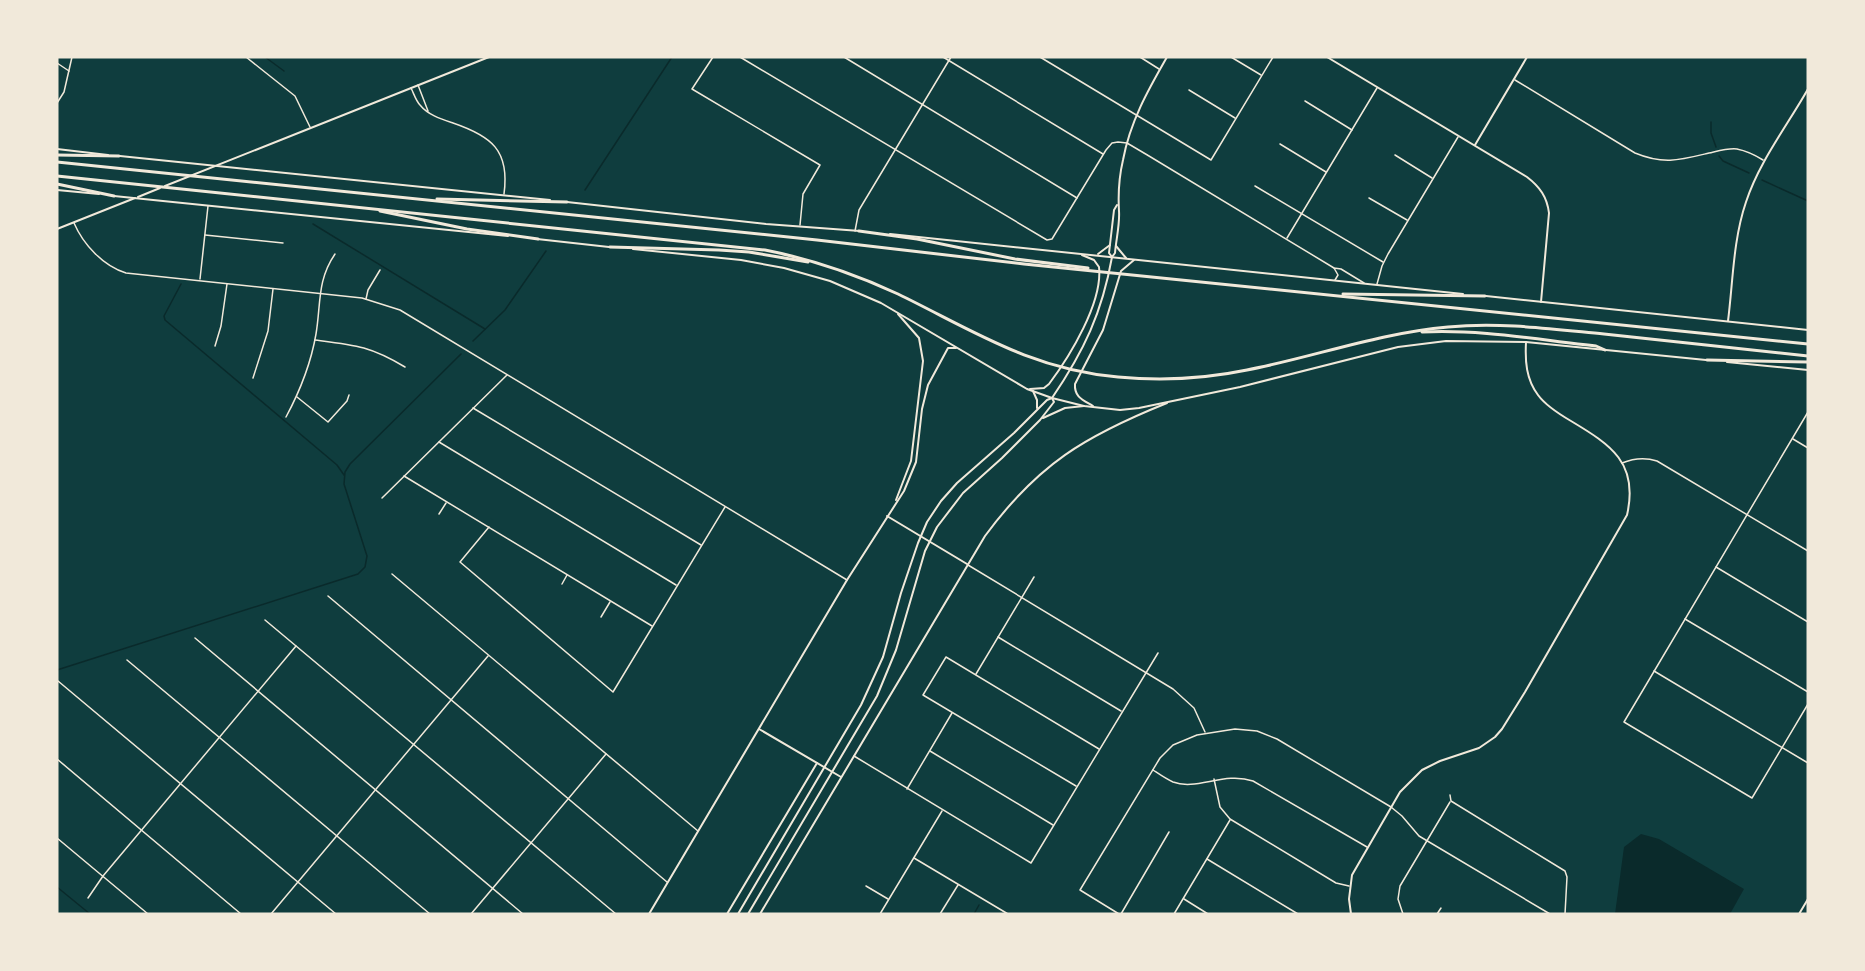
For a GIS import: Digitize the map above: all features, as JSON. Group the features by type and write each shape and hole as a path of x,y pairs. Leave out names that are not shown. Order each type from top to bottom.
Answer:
{"highway":[{"path":"57,155 118,156"},
{"path":"57,162 1808,344"},
{"path":"57,176 744,247 781,254 824,264 874,283 1007,350 1048,364 1091,374 1160,380 1206,377 1250,370 1408,332 1462,326 1511,325 1808,356"},
{"path":"57,184 114,196"},
{"path":"410,198 567,202"},
{"path":"363,207 467,229 538,239"},
{"path":"857,231 917,239 1015,260 1098,271"},
{"path":"610,247 719,249 824,264"},
{"path":"1331,295 1485,296"},
{"path":"1408,332 1448,331 1488,334 1596,346 1605,350"},
{"path":"1707,360 1808,362"}],"main road":[{"path":"57,229 489,57"},
{"path":"1112,257 1110,245 1114,210 1117,204 1127,143 1136,115 1167,57"},
{"path":"1327,57 1527,177 1543,193 1549,218 1541,302"},
{"path":"1475,145 1527,57"},
{"path":"1728,321 1740,222 1751,188 1808,89"},
{"path":"57,149 1808,330"},
{"path":"57,190 725,258 810,274 867,295 1027,389 1052,398 1096,408 1120,410 1168,403 1398,347 1466,340 1526,342 1808,370"},
{"path":"738,914 825,768 877,674 920,536 941,501 957,483 1047,400 1052,398 1094,326 1106,291 1115,244 1119,211 1117,204"},
{"path":"1115,244 1129,260"},
{"path":"1096,255 1110,245"},
{"path":"1027,389 1044,388 1049,384 1075,342 1089,313 1098,284 1099,267 1094,260 1081,254"},
{"path":"1096,408 1079,398 1074,384 1103,330 1121,271 1134,260"},
{"path":"895,502 914,448 923,361 919,338 896,312"},
{"path":"1351,914 1350,886 1357,864 1405,785 1422,770 1440,761 1479,748 1495,737 1509,720 1623,524 1630,495 1627,475 1622,463 1607,443 1560,414 1539,397 1527,369 1526,342"},
{"path":"649,914 847,580 904,491 916,462 922,409 928,385 948,348 956,348"},
{"path":"1033,391 1037,400 1037,411"},
{"path":"748,914 864,719 886,677 929,542 948,510 1040,420 1054,402 1052,398"},
{"path":"760,914 985,536 1007,507 1057,459 1122,421 1168,403"},
{"path":"1040,420 1065,408 1084,406"},
{"path":"887,516 968,565"},
{"path":"759,729 841,777"},
{"path":"727,914 817,763"},
{"path":"1799,914 1808,899"}],"street":[{"path":"57,104 64,92 72,57"},
{"path":"246,57 295,96 311,128"},
{"path":"713,57 692,89 820,165 803,194 799,226"},
{"path":"740,57 1043,238 1050,240 1112,143 1127,143 1366,284"},
{"path":"844,57 1077,198"},
{"path":"943,57 1104,154"},
{"path":"857,231 859,210 951,57"},
{"path":"1040,57 1211,160 1273,57"},
{"path":"1140,57 1160,69"},
{"path":"1231,57 1262,76"},
{"path":"57,63 69,71"},
{"path":"1514,80 1635,153 1649,159 1679,161 1735,149 1749,152 1765,161"},
{"path":"418,85 428,112"},
{"path":"1287,239 1378,87"},
{"path":"411,88 418,103 428,112 440,119 476,131 493,144 501,156 506,173 504,195"},
{"path":"1189,90 1236,118"},
{"path":"1305,101 1353,130"},
{"path":"1376,286 1383,263 1459,136"},
{"path":"1280,144 1327,172"},
{"path":"1395,155 1433,179"},
{"path":"1255,186 1383,263"},
{"path":"1369,198 1408,221"},
{"path":"199,281 208,206"},
{"path":"74,223 87,245 118,270 126,273 320,292 366,299 391,306 410,315 847,580"},
{"path":"205,235 282,243"},
{"path":"286,417 305,376 314,340 323,276 335,254"},
{"path":"1334,267 1338,275 1334,281"},
{"path":"366,299 368,290 380,270"},
{"path":"215,346 221,326 227,283"},
{"path":"253,378 268,331 273,288"},
{"path":"314,340 366,348 405,367"},
{"path":"382,498 508,374"},
{"path":"297,396 328,422 347,401 349,395"},
{"path":"473,408 702,546"},
{"path":"1808,412 1624,722 1752,798 1808,704"},
{"path":"1792,438 1808,448"},
{"path":"439,442 677,586"},
{"path":"1622,463 1635,458 1657,461 1808,551"},
{"path":"404,476 653,627"},
{"path":"439,514 447,502"},
{"path":"489,527 460,562 614,692 726,506"},
{"path":"968,565 1173,689 1188,701 1199,716 1205,733"},
{"path":"1716,567 1808,622"},
{"path":"392,574 698,832"},
{"path":"562,584 567,574"},
{"path":"975,675 1034,577"},
{"path":"328,596 668,883"},
{"path":"601,616 610,601"},
{"path":"1685,619 1808,692"},
{"path":"266,620 616,914"},
{"path":"195,638 523,914"},
{"path":"998,638 1122,711"},
{"path":"88,898 103,876 297,646"},
{"path":"854,756 1031,863 1158,653"},
{"path":"271,914 488,655"},
{"path":"1077,787 923,695 946,657 1099,749"},
{"path":"127,660 430,914"},
{"path":"1654,671 1808,763"},
{"path":"58,681 336,914"},
{"path":"907,789 953,713"},
{"path":"1169,832 1120,914 1080,891 1152,770 1173,745 1205,733 1235,729 1249,730 1267,734 1391,807 1402,816 1415,833 1550,914"},
{"path":"930,751 1053,825"},
{"path":"471,914 606,754"},
{"path":"57,759 241,914"},
{"path":"1152,770 1180,784 1234,777 1253,781 1366,847"},
{"path":"1214,779 1220,807 1230,819 1336,883 1350,886"},
{"path":"1403,914 1398,902 1399,889 1451,801 1450,795"},
{"path":"1451,801 1566,871 1565,914"},
{"path":"880,914 942,810"},
{"path":"1174,914 1230,819"},
{"path":"57,838 148,914"},
{"path":"914,858 1008,914"},
{"path":"1207,859 1298,914"},
{"path":"940,914 958,884"},
{"path":"866,886 889,899"},
{"path":"1183,899 1208,914"},
{"path":"1437,914 1441,908"}],"water":[{"path":"1641,834 1659,839 1744,889 1730,914 1615,914 1624,847"}],"waterway":[{"path":"265,57 284,71"},
{"path":"585,190 672,57"},
{"path":"1711,122 1711,133 1716,147"},
{"path":"1719,156 1723,161 1749,173"},
{"path":"1762,180 1808,201"},
{"path":"313,224 485,329"},
{"path":"473,341 505,310 546,251"},
{"path":"181,284 164,316 165,320 337,465 344,475"},
{"path":"57,670 358,574 365,567 367,556 344,484 345,472 350,464 461,354"},
{"path":"57,887 90,914"},
{"path":"974,914 979,905"}]}
